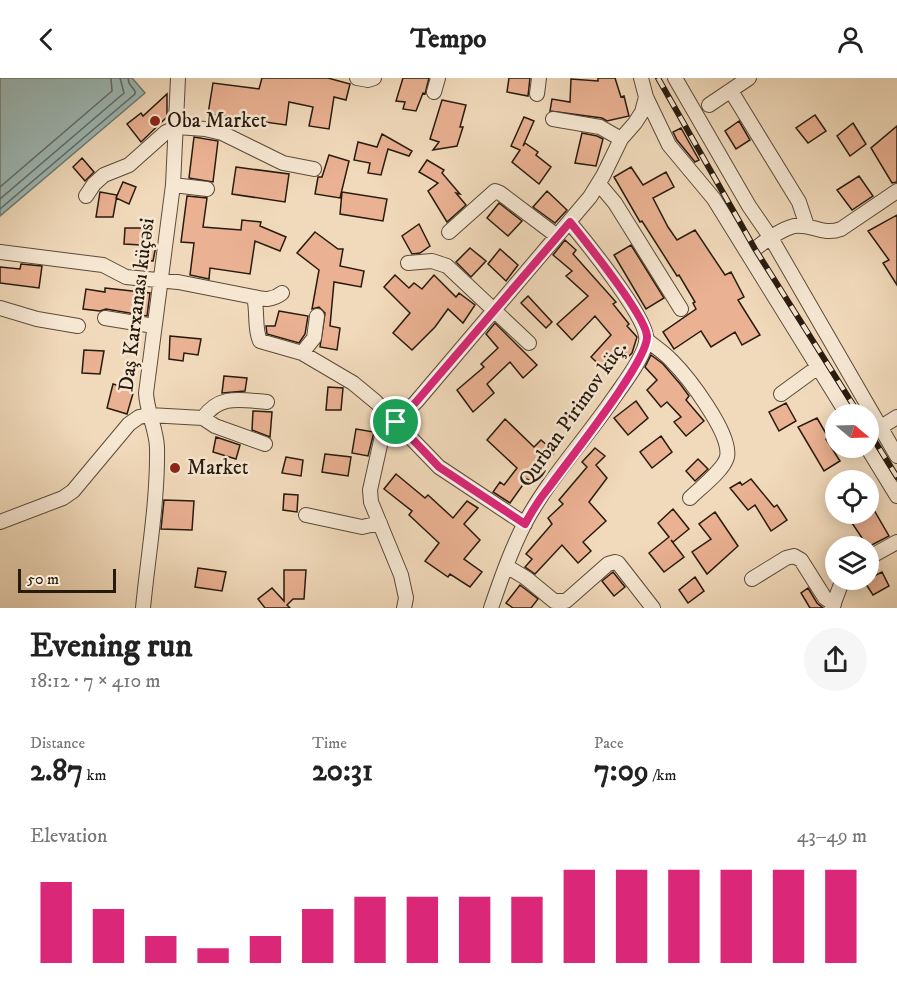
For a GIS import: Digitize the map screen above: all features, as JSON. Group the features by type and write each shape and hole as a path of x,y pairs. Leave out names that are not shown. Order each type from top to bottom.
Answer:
{"street":[{"name":"Daş Karxanası küçəsi","path":"143,608 156,469 155,432 149,415 146,393 173,185 178,78"},
{"path":"357,78 368,80 374,78"},
{"path":"537,94 539,78"},
{"path":"640,78 646,97 669,145 714,199 841,404"},
{"path":"675,78 897,456"},
{"path":"709,105 750,78"},
{"path":"731,91 799,202 807,226"},
{"path":"404,608 406,598 401,575 371,502 371,477 382,436 416,402 570,222 599,184 621,139 642,112 646,97"},
{"path":"554,119 600,127 621,139"},
{"path":"86,196 104,175 129,165 166,132 177,127 222,133 283,163 314,169"},
{"path":"599,184 615,203 681,309"},
{"path":"173,185 207,189"},
{"path":"449,232 495,191 557,236"},
{"path":"748,253 794,226 807,226 833,232 841,229 897,191"},
{"name":"Qurban Pirimov küç.","path":"491,608 506,566 525,524 617,393 643,352 647,340 644,328 623,292 570,222"},
{"path":"0,252 102,265 126,277 160,280 264,299 275,298 282,293"},
{"path":"408,262 432,261 447,266 529,343"},
{"path":"254,297 257,309 257,334 260,341 302,353 353,383 376,402 439,467 525,524"},
{"path":"0,308 37,319 78,326"},
{"path":"302,353 314,338 317,316"},
{"path":"105,318 154,326"},
{"path":"647,340 671,360 688,379 714,416 726,445 728,454 724,464 690,498"},
{"path":"781,394 818,367"},
{"path":"202,418 210,407 223,401 236,399 267,402"},
{"path":"0,522 63,498 73,491 129,424 139,417 149,415 202,418 215,426 265,444"},
{"path":"881,427 897,417"},
{"path":"874,458 897,496"},
{"path":"306,515 362,527 381,523"},
{"path":"879,552 897,542"},
{"path":"752,579 786,558 794,556 801,560 825,598 833,606 839,590"},
{"path":"506,566 526,578 554,601 559,602 566,601 608,564 615,562 653,608"}],"water":[{"path":"0,78 132,78 145,93 0,216"}],"building":[{"path":"262,78 328,78 350,84 346,100 334,97 329,129 309,126 313,107 289,102 286,125 208,114 213,83 259,89"},
{"path":"403,78 429,78 425,94 423,93 416,111 403,109 405,102 396,101"},
{"path":"509,78 530,78 528,96 507,92"},
{"path":"598,78 615,78 621,97 624,96 629,116 607,121 602,118 550,111 552,99 570,102 571,79 598,81"},
{"path":"167,94 167,117 141,142 127,124 141,113 143,116"},
{"path":"442,100 466,105 460,127 463,127 457,146 433,150 439,142 430,139"},
{"path":"815,115 826,131 808,143 796,128"},
{"path":"524,117 534,121 523,146 525,143 538,152 536,155 551,167 539,184 512,162 520,150 511,146"},
{"path":"739,121 750,140 736,149 725,131"},
{"path":"853,123 866,144 850,156 837,136"},
{"path":"897,126 897,182 892,183 871,148"},
{"path":"681,128 699,160 695,162 673,132"},
{"path":"582,133 603,139 596,166 575,163"},
{"path":"382,134 412,151 409,156 388,149 381,175 368,173 370,163 354,160 358,142 377,147"},
{"path":"194,137 218,141 213,182 189,178"},
{"path":"329,155 349,161 340,198 315,194 318,177 322,177"},
{"path":"82,158 94,172 85,181 73,167"},
{"path":"427,160 444,170 442,173 466,205 447,222 428,191 438,183 419,172"},
{"path":"236,167 289,174 285,202 232,194"},
{"path":"631,167 643,185 666,172 674,187 653,198 668,227 677,240 695,230 725,275 731,272 744,297 738,300 760,335 742,345 735,332 711,347 701,331 674,349 663,332 696,309 693,303 695,302 642,221 640,222 614,177"},
{"path":"859,176 873,196 852,210 837,190"},
{"path":"123,182 136,187 129,204 116,198"},
{"path":"547,191 567,210 555,223 533,207"},
{"path":"100,192 117,195 113,217 96,217"},
{"path":"342,192 387,199 383,221 340,214"},
{"path":"187,196 207,198 203,227 241,230 242,220 261,222 260,226 286,237 280,251 255,241 250,274 210,268 209,279 190,275 194,243 181,242"},
{"path":"499,203 522,221 508,236 487,218"},
{"path":"897,215 897,285 883,263 889,260 868,231"},
{"path":"419,224 430,246 420,253 412,254 402,236"},
{"path":"125,228 143,228 141,245 124,244"},
{"path":"315,232 338,249 343,249 340,266 364,271 361,287 334,282 330,326 340,328 337,350 320,347 325,313 319,307 312,309 319,270 297,253"},
{"path":"565,240 576,250 573,254 616,302 613,304 637,337 632,353 629,356 624,351 606,371 591,357 611,335 595,316 572,340 557,324 588,296 566,276 572,271 553,255"},
{"path":"141,245 156,246 153,261 139,260"},
{"path":"631,245 664,298 646,309 614,255"},
{"path":"470,248 486,261 471,277 456,262"},
{"path":"500,249 518,265 506,281 488,264"},
{"path":"21,264 42,266 39,288 0,283 0,267 20,269"},
{"path":"395,275 409,288 414,283 422,289 434,275 456,297 459,293 475,305 463,323 448,309 435,327 412,350 393,333 410,313 384,287"},
{"path":"105,288 150,293 147,316 106,309 100,311 83,309 86,289 105,292"},
{"path":"528,296 552,322 546,328 521,303"},
{"path":"279,311 308,316 305,334 299,343 267,334 266,326 275,326"},
{"path":"495,323 537,365 523,378 510,362 487,384 494,393 473,412 457,390 484,367 481,364 498,348 486,334"},
{"path":"170,336 201,339 198,355 184,353 183,361 169,359"},
{"path":"84,350 104,351 100,374 82,373"},
{"path":"651,355 663,364 681,385 689,396 686,400 704,421 686,436 674,422 681,417 667,402 661,407 647,390 657,380 645,367"},
{"path":"224,376 247,378 245,391 222,393"},
{"path":"113,384 134,390 127,414 107,408"},
{"path":"328,387 343,388 341,410 326,410"},
{"path":"636,401 648,418 628,435 614,418"},
{"path":"786,403 796,421 779,431 769,412"},
{"path":"253,411 272,412 270,437 252,430"},
{"path":"817,418 825,432 825,458 838,458 840,461 824,471 798,427"},
{"path":"505,419 534,447 541,440 555,452 532,482 527,479 510,503 493,492 500,482 504,485 517,468 487,440"},
{"path":"356,429 374,432 368,456 352,453"},
{"path":"661,436 672,452 652,468 640,452"},
{"path":"216,437 240,445 236,459 213,452"},
{"path":"595,448 605,456 596,465 607,478 589,502 606,521 583,542 591,551 578,563 562,545 535,574 525,567 532,559 526,554 552,524 548,518 563,504 559,500 587,467 582,462"},
{"path":"325,454 351,457 348,476 322,472"},
{"path":"286,457 303,460 301,476 282,473"},
{"path":"698,459 708,469 695,481 686,471"},
{"path":"396,474 425,498 428,495 453,518 467,501 478,508 464,524 480,540 464,559 482,572 470,587 450,574 448,577 425,561 439,543 409,515 412,511 384,489"},
{"path":"751,479 774,507 777,505 787,520 771,531 755,505 748,510 730,488 740,482 742,485"},
{"path":"284,494 298,495 297,512 283,510"},
{"path":"164,500 194,501 192,530 161,529"},
{"path":"673,509 689,529 673,542 671,540 684,557 664,572 649,553 669,537 658,523"},
{"path":"715,512 738,546 707,574 692,552 711,539 699,524"},
{"path":"879,519 889,536 879,541 879,536 861,536 853,524 879,524"},
{"path":"198,568 226,572 222,591 195,587"},
{"path":"284,570 306,570 304,599 293,599 287,605 290,608 265,608 258,599 272,588 284,601"},
{"path":"613,572 625,587 614,596 602,581"},
{"path":"882,572 889,586 873,595 870,590 879,590 879,574"},
{"path":"695,577 704,591 688,603 679,590"},
{"path":"520,585 538,599 531,608 513,608 506,603"},
{"path":"808,588 823,608 810,608 801,593"}],"railway":[{"path":"658,78 755,249 853,404"},
{"path":"879,448 897,477"}],"place":[{"name":"Oba Market","path":"155,121"},
{"name":"Market","path":"175,468"}],"route":[{"path":"570,222 623,292 646,333 647,340 643,352 596,424 536,505 525,524 439,467 396,422 416,402 570,222"}]}
